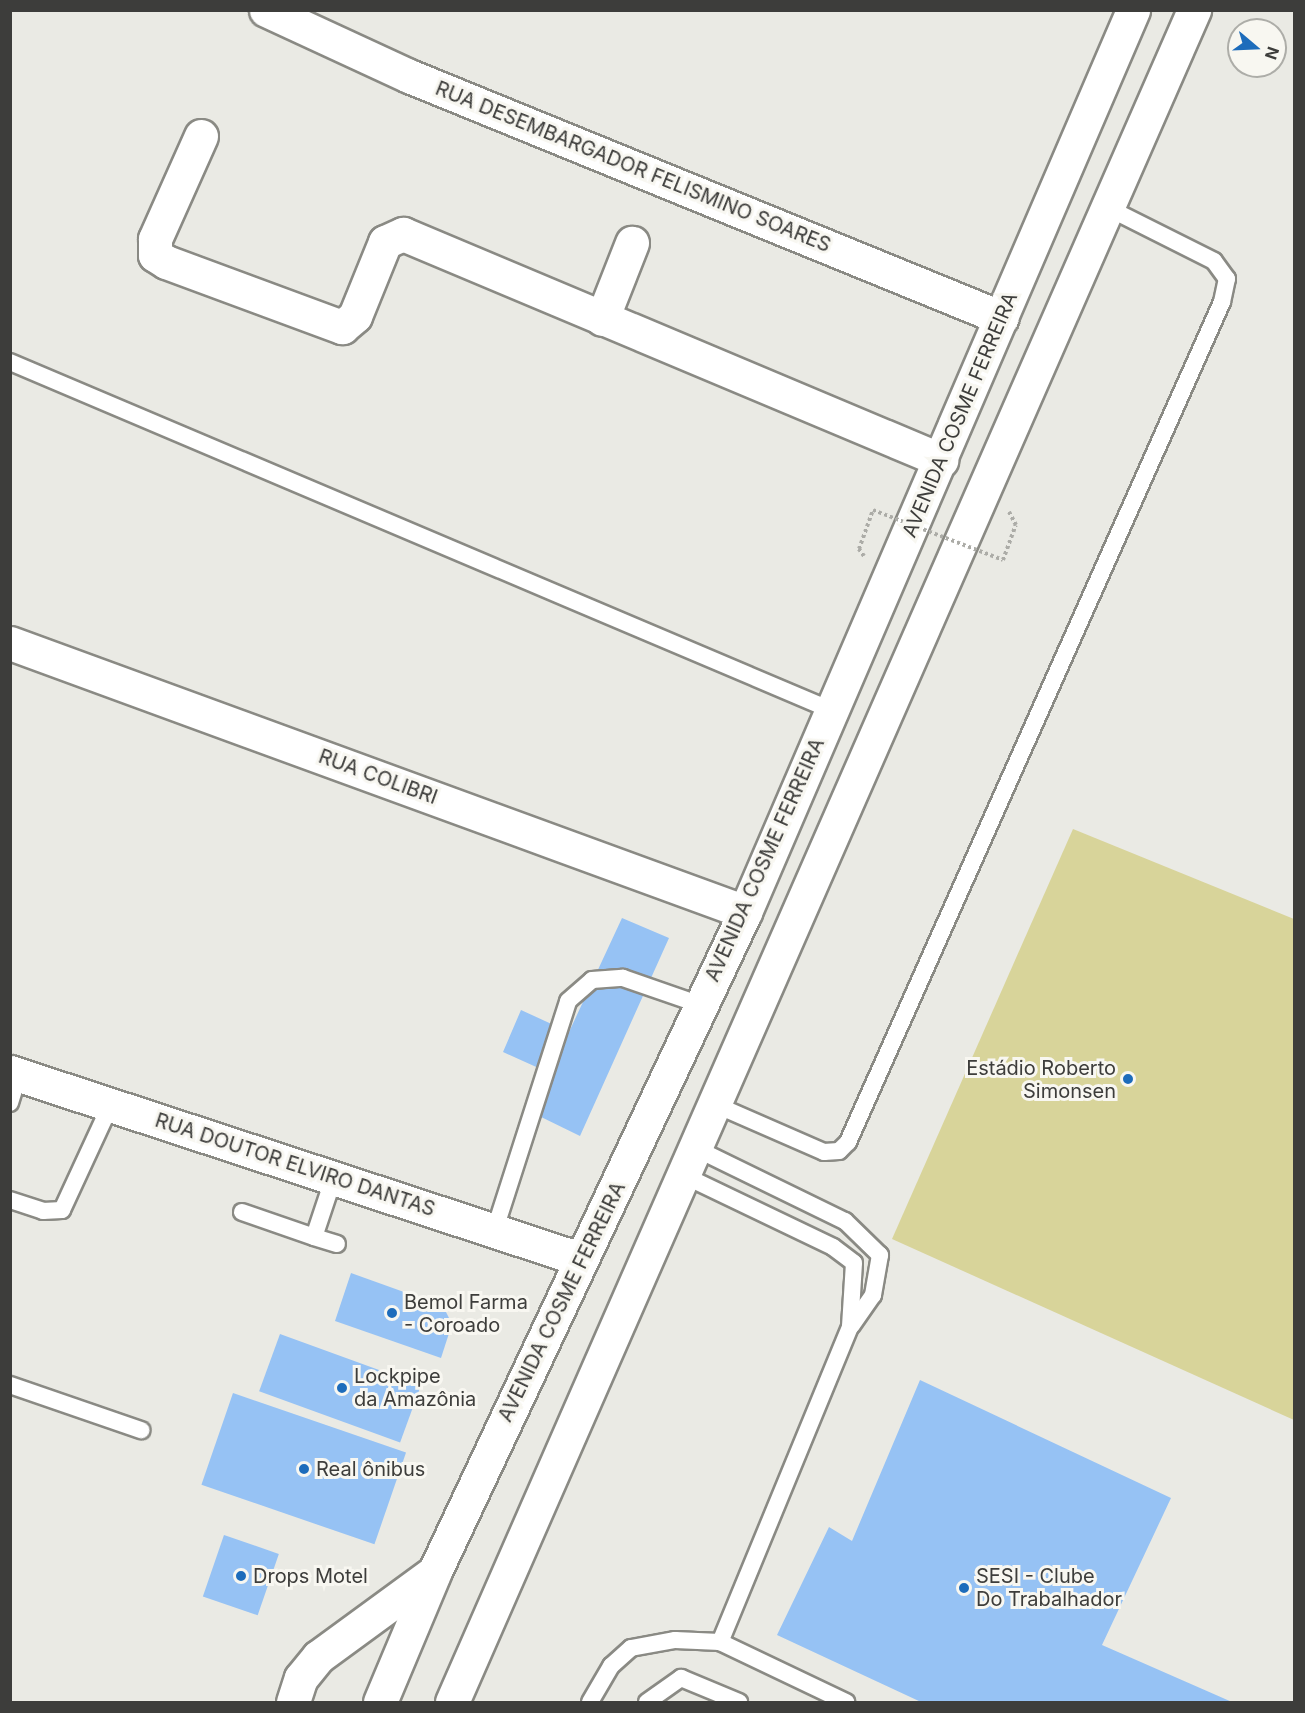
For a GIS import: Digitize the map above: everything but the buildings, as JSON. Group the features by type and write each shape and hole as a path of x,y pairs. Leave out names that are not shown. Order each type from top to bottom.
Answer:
{"main road":[{"name":"RUA DESEMBARGADOR FELISMINO SOARES","path":"266,10 409,76 1002,318"},
{"name":"AVENIDA COSME FERREIRA","path":"380,1702 435,1571 745,912 1133,10"},
{"path":"452,1702 1194,10"},
{"path":"201,136 154,239 155,255 166,262 342,327 355,316 385,242 403,234 941,460"},
{"path":"602,319 632,243"},
{"name":"RUA COLIBRI","path":"10,643 745,912"},
{"name":"RUA DOUTOR ELVIRO DANTAS","path":"13,1083 110,1106 495,1229 580,1259"},
{"path":"293,1702 301,1678 318,1657 435,1571"}],"lane":[{"path":"714,1104 824,1152 839,1151 848,1142 1217,313 1227,279 1214,261 1108,208"},
{"path":"10,362 831,710"},
{"path":"495,1229 568,1001 592,980 623,978 701,1005"},
{"path":"10,1200 43,1211 62,1210 110,1106"},
{"path":"689,1161 833,1247 854,1263 850,1328"},
{"path":"689,1161 845,1221 880,1255 873,1295 850,1328 720,1642"},
{"path":"314,1237 334,1178"},
{"path":"242,1212 337,1244"},
{"path":"10,1385 141,1430"},
{"path":"590,1702 612,1666 632,1648 675,1640 720,1642 846,1702"},
{"path":"647,1702 681,1678 740,1702"}],"path":[{"path":"873,510 1003,560"}],"shaded area":[{"name":"Estádio Roberto Simonsen","path":"1073,829 1294,919 1294,1420 892,1239"}],"place":[{"name":"Estádio Roberto Simonsen","path":"1128,1079"},
{"name":"Bemol Farma - Coroado","path":"392,1313"},
{"name":"Lockpipe da Amazônia","path":"342,1388"},
{"name":"Real ônibus","path":"304,1469"},
{"name":"Drops Motel","path":"241,1576"},
{"name":"SESI - Clube Do Trabalhador","path":"964,1588"}]}
